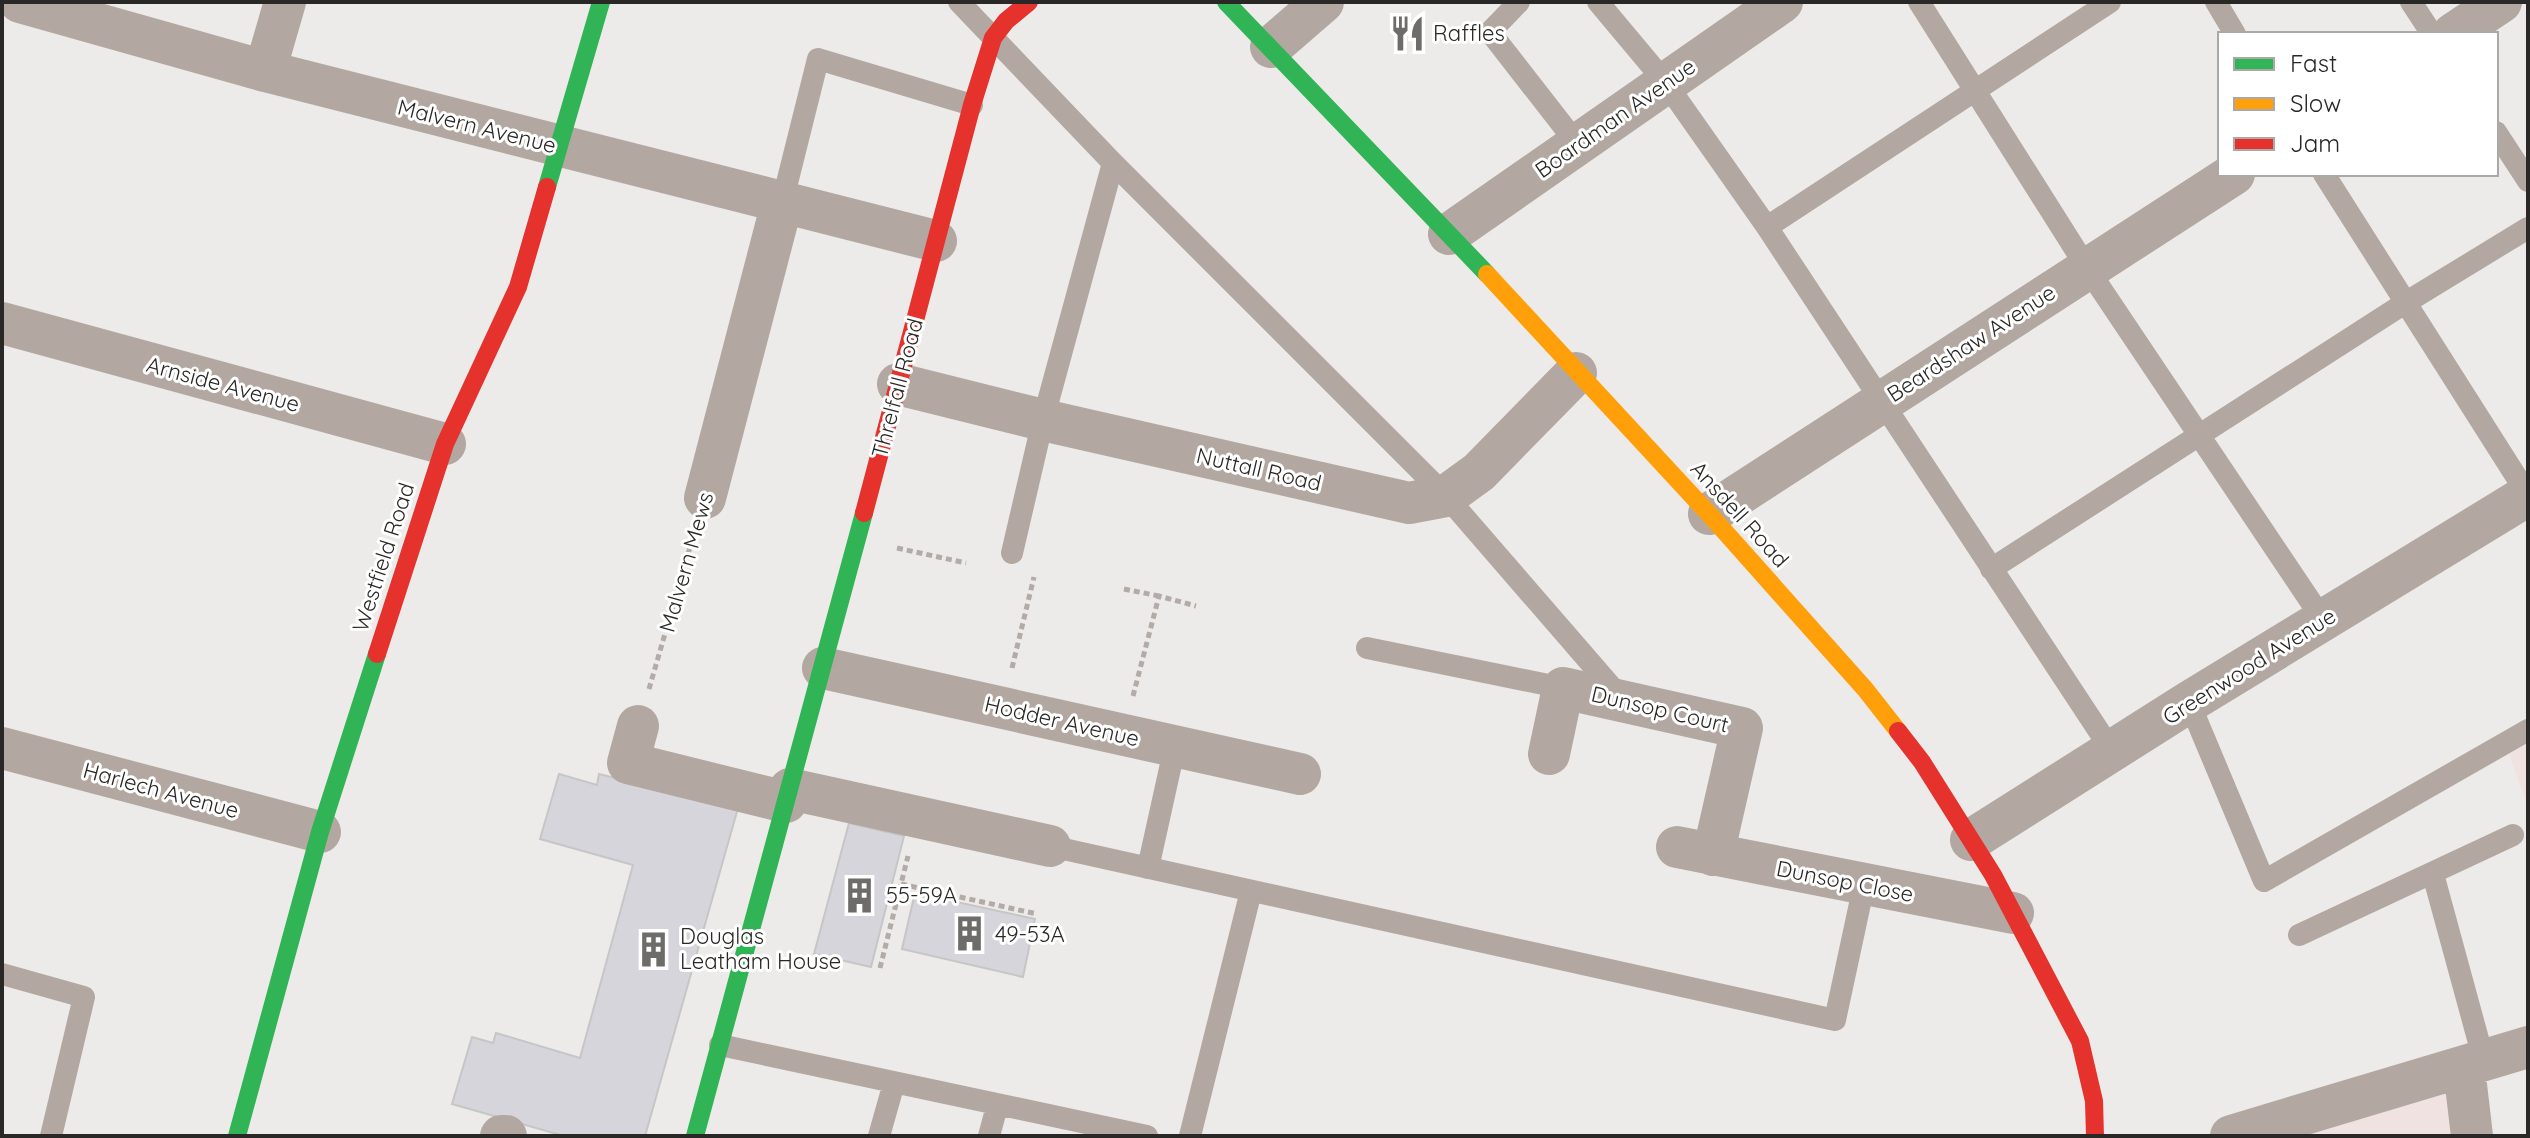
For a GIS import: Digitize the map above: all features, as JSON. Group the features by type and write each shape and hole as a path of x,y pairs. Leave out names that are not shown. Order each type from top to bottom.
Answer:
{"street":[{"name":"Malvern Avenue","path":"20,2 265,71 559,148 936,241"},
{"path":"265,71 285,2"},
{"name":"Westfield Road","path":"237,1136 320,832 445,444 518,287 601,2"},
{"name":"Threlfall Road","path":"695,1136 972,105 993,38 1006,21 1029,2"},
{"name":"Ansdell Road","path":"1226,2 1449,234 1709,514 1865,689 1922,762 2013,913 2080,1041 2094,1101 2095,1136"},
{"path":"1271,47 1323,2"},
{"name":"Boardman Avenue","path":"1449,234 1782,2"},
{"path":"2456,32 2501,2"},
{"name":"Beardshaw Avenue","path":"1709,514 2231,176"},
{"name":"Malvern Mews","path":"705,498 782,203"},
{"name":"Arnside Avenue","path":"2,323 445,444"},
{"name":"Nuttall Road","path":"898,384 1409,503 1446,496 1479,472 1576,373"},
{"name":"Greenwood Avenue","path":"1971,840 2189,702 2528,495"},
{"name":"Hodder Avenue","path":"823,668 1300,774"},
{"name":"Dunsop Court","path":"1549,754 1563,688 1742,728 1695,851"},
{"path":"638,726 628,763 788,795 918,816 1050,846"},
{"name":"Harlech Avenue","path":"2,748 320,832"},
{"name":"Dunsop Close","path":"1695,851 2013,913"},
{"path":"2231,1136 2290,1128 2528,1047"},
{"path":"2472,1136 2474,1064"}],"lane":[{"path":"959,2 1113,163 1446,496 1625,702"},
{"path":"1519,2 1490,32 1578,145"},
{"path":"1598,2 1665,82 1767,227 2112,751"},
{"path":"1919,2 2087,268 2323,620"},
{"path":"1767,227 2110,2"},
{"path":"2216,2 2234,32"},
{"path":"2411,2 2431,32"},
{"path":"782,203 818,59 972,105"},
{"path":"2498,135 2528,181"},
{"path":"1012,553 1043,420 1113,163"},
{"path":"2325,176 2528,495"},
{"path":"1991,569 2198,434 2528,228"},
{"path":"1367,648 1563,688"},
{"path":"2189,702 2264,881 2528,730"},
{"path":"1148,868 1175,746"},
{"path":"2299,935 2513,835"},
{"path":"1050,846 1835,1020 1864,885"},
{"path":"2433,874 2474,1064"},
{"path":"1190,1136 1251,891"},
{"path":"2,974 84,997 51,1136"},
{"path":"720,1045 1147,1136"},
{"path":"879,1136 894,1083"},
{"path":"989,1136 997,1106"}],"path":[{"name":"Malvern Mews","path":"638,726 705,498"},
{"path":"857,539 966,563"},
{"path":"1002,708 1035,572"},
{"path":"1124,589 1196,606"},
{"path":"1123,735 1159,596"},
{"path":"880,968 918,816"},
{"path":"901,884 1037,914"}],"shaded area":[{"path":"2528,743 2528,807 2509,754"},
{"path":"2464,1068 2472,1136 2290,1136"}],"building":[{"name":"Douglas Leatham House","path":"559,774 597,785 599,774 738,808 645,1136 564,1136 452,1104 472,1037 493,1043 496,1033 580,1058 633,865 540,839"},
{"name":"55-59A","path":"849,823 904,836 871,967 814,954"},
{"name":"49-53A","path":"915,893 1035,919 1023,977 902,949"}],"traffic: fast":[{"path":"547,187 601,2"},
{"path":"1226,2 1487,274"},
{"path":"695,1136 864,513"},
{"path":"237,1136 320,832 377,654"}],"traffic: slow":[{"path":"1487,274 1709,514 1865,689 1898,731"}],"traffic: jam":[{"path":"864,513 972,105 993,38 1006,21 1029,2"},
{"path":"377,654 445,444 518,287 547,187"},
{"path":"1898,731 1922,762 1993,875 2080,1041 2094,1101 2095,1136"}],"place":[{"name":"Raffles","path":"1407,33"},
{"name":"55-59A","path":"860,895"},
{"name":"49-53A","path":"969,934"},
{"name":"Douglas Leatham House","path":"654,949"}]}
